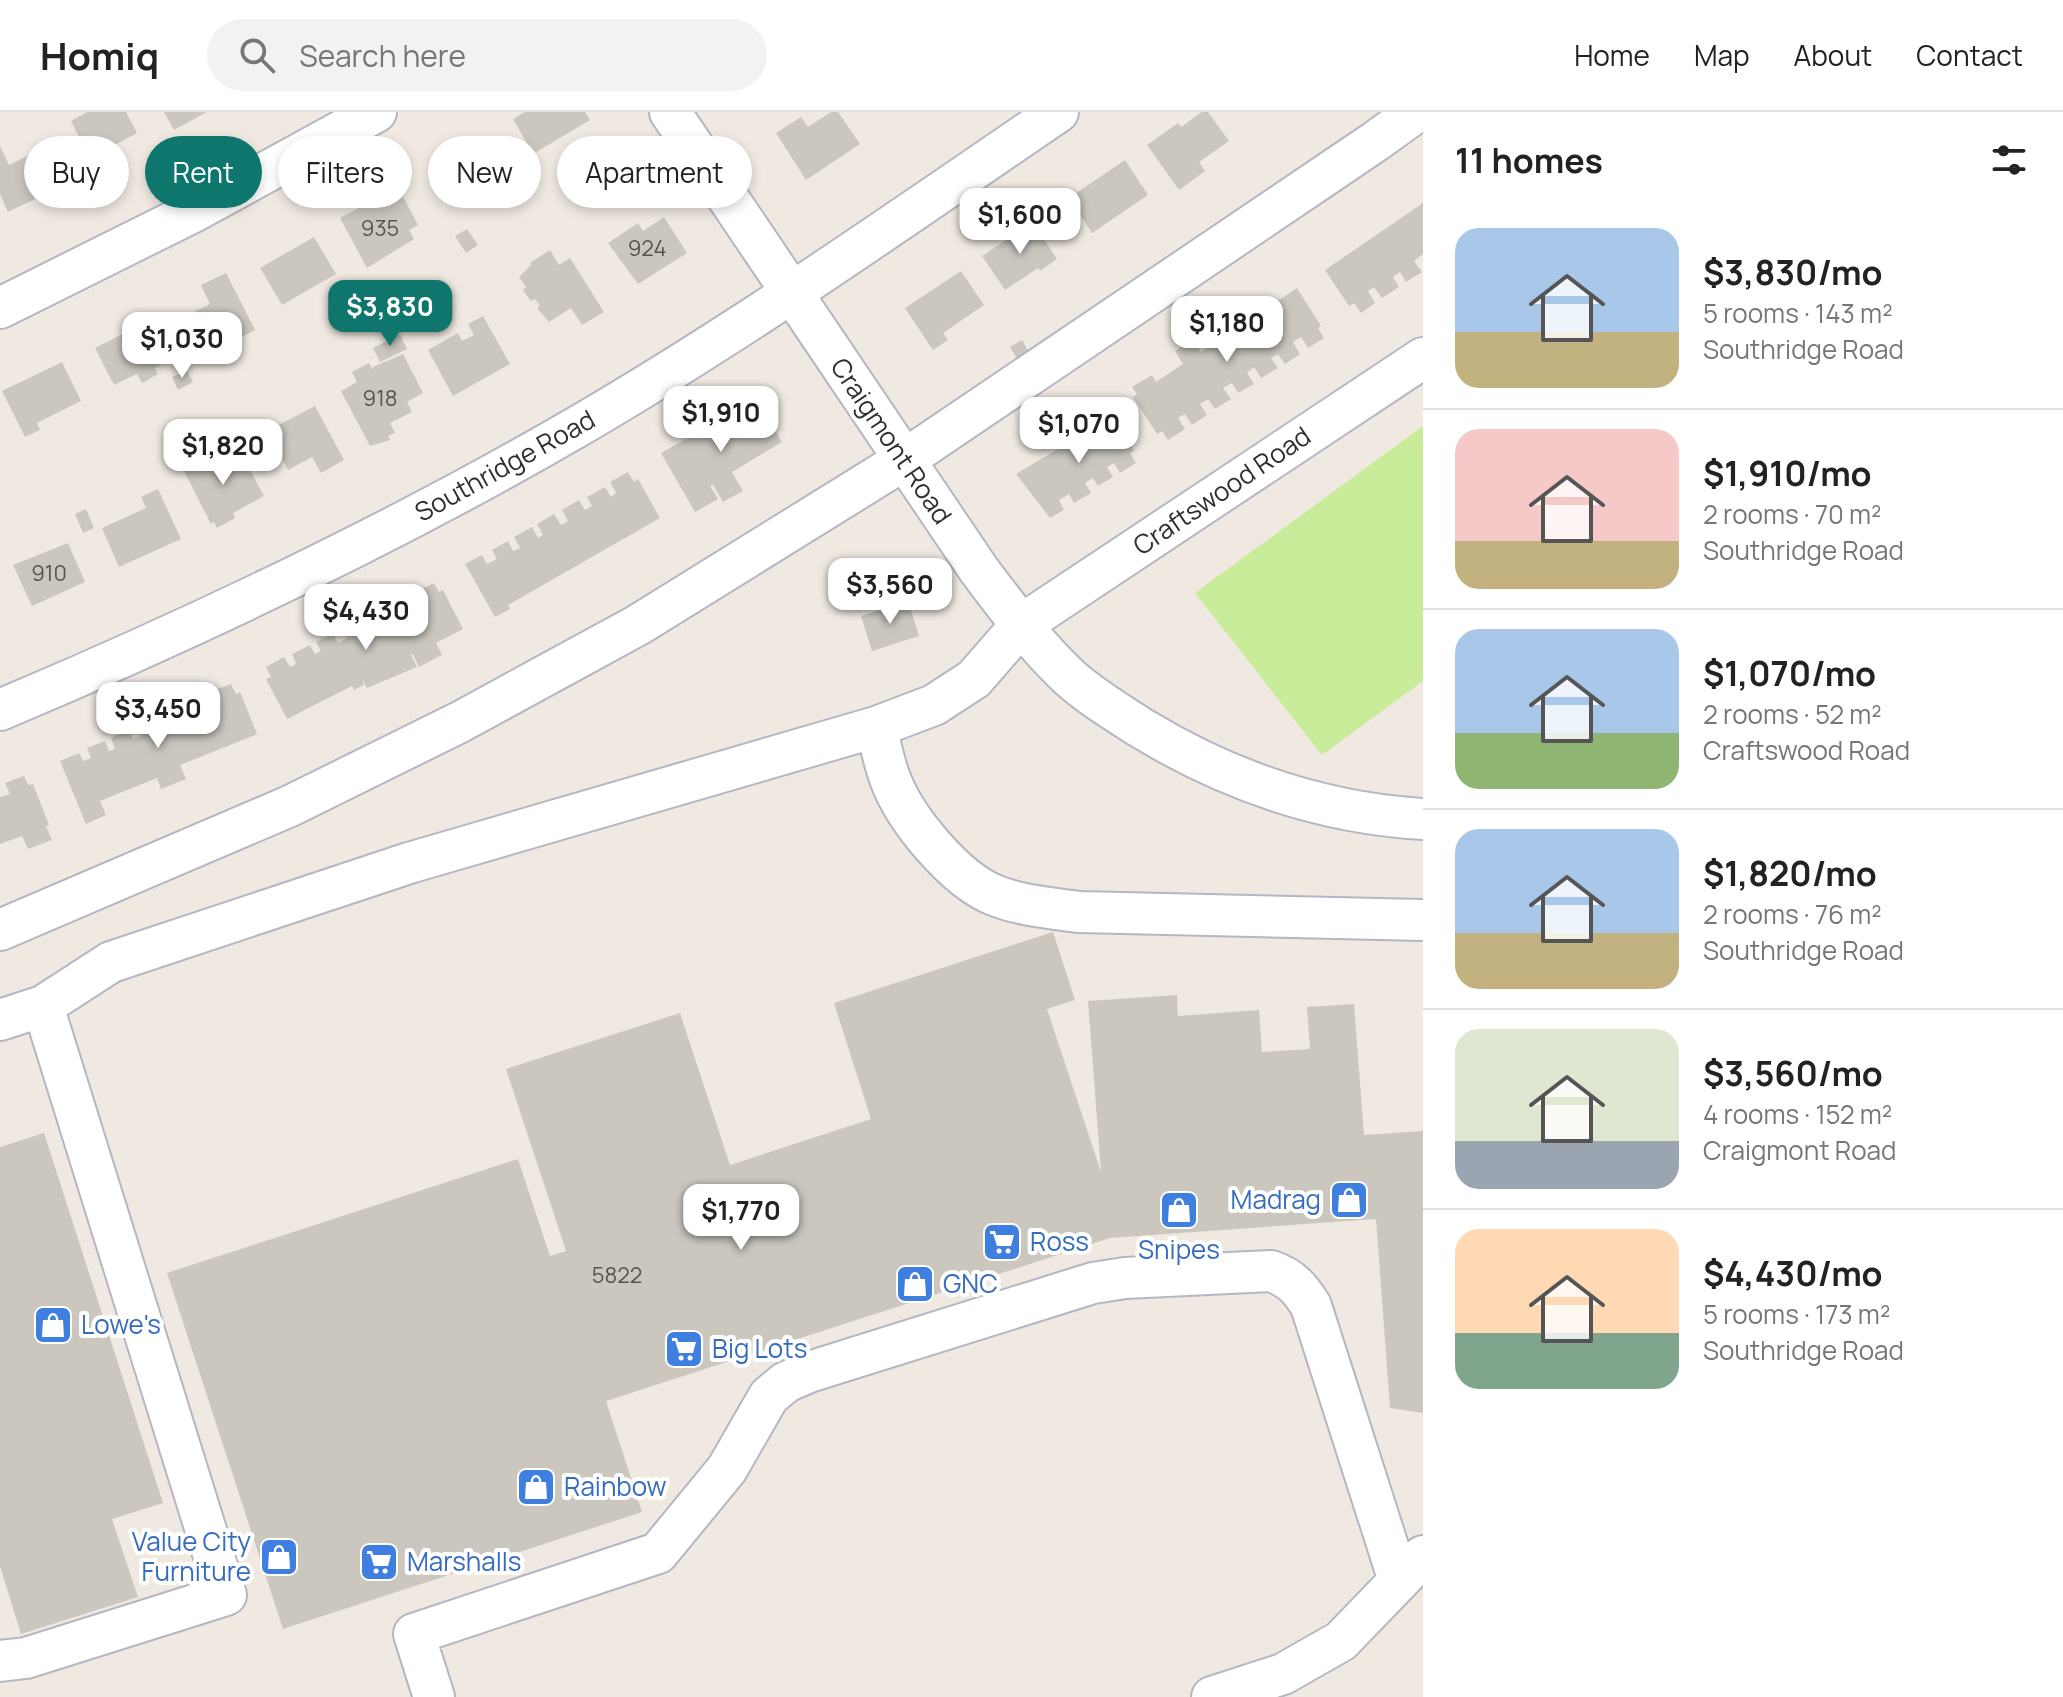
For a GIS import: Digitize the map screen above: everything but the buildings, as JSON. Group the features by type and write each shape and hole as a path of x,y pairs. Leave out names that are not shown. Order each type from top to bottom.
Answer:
{"street":[{"path":"0,308 195,211 376,112"},
{"name":"Craigmont Road","path":"670,112 979,570 1021,625 1069,677 1179,751 1241,779 1315,804 1378,816 1423,819"},
{"name":"Southridge Road","path":"0,710 207,619 359,546 582,424 792,293 1058,112"},
{"path":"0,930 290,806 460,722 638,625 904,460 1416,112"},
{"name":"Craftswood Road","path":"0,1020 43,1006 111,962 409,863 876,727 934,705 974,679 1021,625 1423,358"},
{"path":"876,727 891,782 912,818 937,850 967,878 992,894 1026,905 1079,912 1423,920"},
{"path":"0,1661 26,1658 226,1595 43,1006"},
{"path":"434,1697 414,1634 658,1553 727,1469 769,1396 786,1382 809,1372 1093,1283 1125,1278 1271,1271 1288,1277 1302,1290 1311,1306 1411,1568 1341,1641 1287,1686 1231,1694"}],"green space":[{"path":"1423,426 1423,681 1322,755 1195,593"}],"place":[{"name":"Madrag","path":"1349,1200"},
{"name":"Snipes","path":"1179,1210"},
{"name":"Ross","path":"1002,1242"},
{"name":"GNC","path":"915,1284"},
{"name":"Lowe's","path":"53,1325"},
{"name":"Big Lots","path":"684,1349"},
{"name":"Rainbow","path":"536,1487"},
{"name":"Value City Furniture","path":"279,1557"},
{"name":"Marshalls","path":"379,1562"}]}
